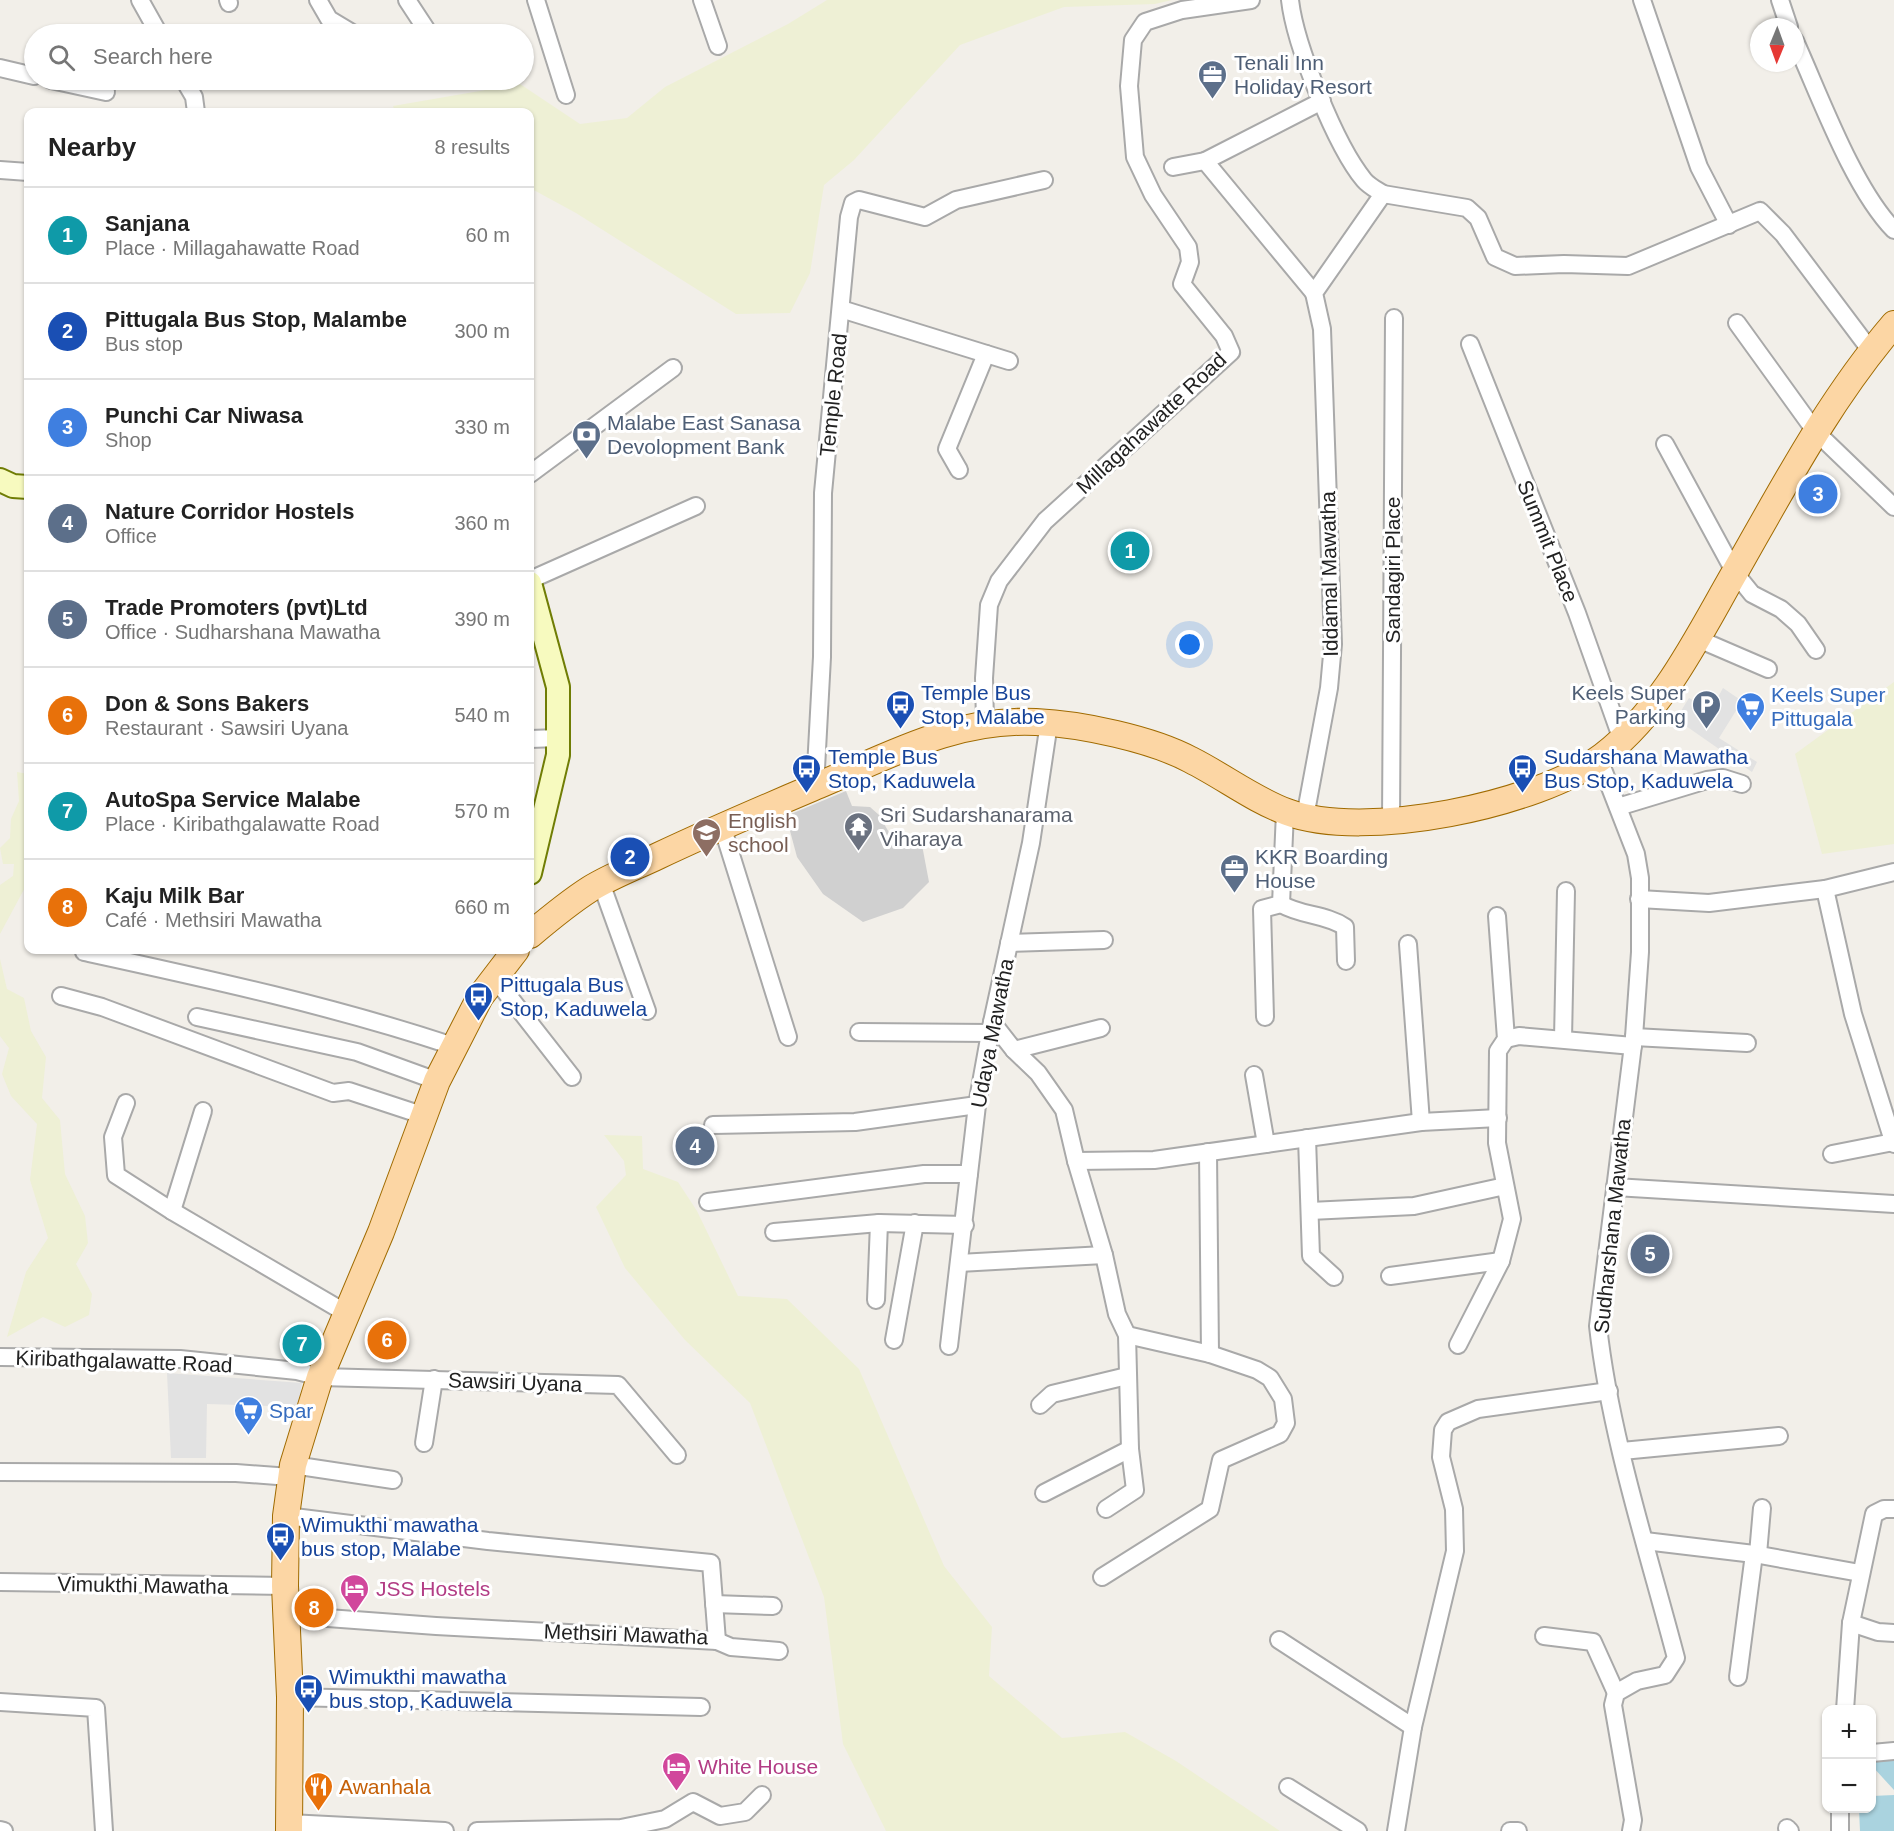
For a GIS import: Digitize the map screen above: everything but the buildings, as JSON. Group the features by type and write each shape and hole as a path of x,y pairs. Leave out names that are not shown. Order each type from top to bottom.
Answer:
{"main road":[{"path":"534,932 566,905 601,883 722,826 909,746 984,723 1049,723 1133,738 1186,757 1295,815 1322,821 1391,822 1464,812 1493,804 1571,774 1599,759 1622,740 1658,698 1735,573 1815,431 1871,351 1894,324"},
{"path":"0,480 13,486 24,487"},
{"path":"534,597 558,687 559,738 558,755 534,856"},
{"path":"289,1827 290,1697 285,1586 286,1516 292,1471 320,1377 381,1232 422,1115 453,1046 493,976 512,954"}],"street":[{"path":"140,0 153,24"},
{"path":"318,0 329,19 337,24"},
{"path":"407,0 423,24"},
{"path":"536,0 566,94"},
{"path":"702,0 718,46"},
{"name":"Millagahawatte Road","path":"984,723 984,678 989,605 999,581 1045,521 1231,352 1224,336 1182,284 1190,262 1188,247 1153,195 1135,157 1129,86 1133,40 1145,22 1182,10 1251,0"},
{"path":"1290,0 1292,17 1322,101 1343,147 1365,182 1383,194 1467,208 1478,218 1495,257 1515,266 1564,264 1628,266 1760,211 1784,234 1871,351"},
{"path":"1642,0 1699,167 1729,225"},
{"path":"1780,0 1786,18"},
{"path":"1804,60 1860,182 1884,220 1894,230"},
{"path":"0,68 24,74"},
{"path":"97,90 106,92"},
{"path":"190,90 194,97 195,108"},
{"path":"1173,167 1205,161 1322,101"},
{"path":"1205,161 1314,293 1383,194"},
{"path":"0,170 24,172"},
{"name":"Temple Road","path":"815,787 822,657 823,493 849,217 853,203 859,200 925,217 956,200 1044,180"},
{"name":"Iddamal Mawatha","path":"1281,904 1295,815 1329,688 1333,644 1322,329 1314,293"},
{"path":"841,309 1009,361"},
{"name":"Sandagiri Place","path":"1391,822 1394,318"},
{"path":"1737,323 1815,431 1894,507"},
{"name":"Summit Place","path":"1470,344 1577,613 1622,740"},
{"path":"959,470 948,449 986,354"},
{"path":"534,471 673,368"},
{"path":"1665,444 1735,573 1752,594 1781,609 1798,624 1816,650"},
{"path":"534,580 696,506"},
{"path":"1696,638 1768,669"},
{"name":"Udaya Mawatha","path":"949,1346 965,1225 977,1105 991,1028 1031,843 1049,723"},
{"path":"534,739 559,738"},
{"name":"Sudharshana Mawatha","path":"1599,759 1636,854 1640,952 1634,1041 1598,1326 1622,1451 1676,1658 1665,1675 1637,1682 1616,1693"},
{"path":"1618,807 1707,780 1723,778 1742,784"},
{"path":"722,826 788,1036"},
{"path":"1639,899 1709,903 1825,890 1894,873"},
{"path":"601,883 647,1011"},
{"path":"1825,890 1853,1014 1894,1143 1832,1154"},
{"path":"1563,1039 1566,891"},
{"path":"1265,1017 1262,909 1281,904 1289,909 1336,921 1345,927 1346,961"},
{"path":"1497,916 1506,1040"},
{"path":"1009,943 1104,940"},
{"path":"1408,944 1421,1122"},
{"path":"93,954 245,988 394,1026 453,1046"},
{"path":"493,976 572,1077"},
{"path":"61,996 102,1007 333,1093 349,1091 422,1115"},
{"path":"197,1017 357,1052 437,1082"},
{"path":"859,1032 991,1028 1038,1073 1064,1110 1076,1161 1104,1256 1117,1314 1127,1335 1130,1449 1135,1490 1106,1509"},
{"path":"1014,1050 1101,1028"},
{"path":"1458,1345 1501,1261 1512,1219 1497,1143 1498,1050 1506,1040 1519,1036 1747,1043"},
{"path":"1254,1075 1266,1144"},
{"path":"126,1103 113,1137 116,1175 172,1211 346,1313"},
{"path":"713,1125 855,1122 977,1105"},
{"path":"172,1211 203,1111"},
{"path":"1076,1161 1154,1160 1421,1122 1498,1118"},
{"path":"1307,1138 1311,1256 1334,1277"},
{"path":"1208,1152 1210,1353"},
{"path":"708,1202 924,1174 969,1174"},
{"path":"1310,1211 1414,1206 1505,1186"},
{"path":"1615,1187 1894,1204"},
{"path":"774,1232 879,1223 965,1225"},
{"path":"876,1300 879,1223"},
{"path":"894,1340 915,1223"},
{"path":"959,1263 1104,1256"},
{"path":"1390,1276 1501,1261"},
{"path":"1102,1577 1210,1509 1221,1460 1280,1434 1287,1423 1283,1399 1270,1378 1257,1370 1210,1353 1127,1335"},
{"name":"Kiribathgalawatte Road","path":"0,1357 180,1359 297,1371 320,1377"},
{"path":"1041,1405 1052,1394 1127,1376"},
{"name":"Sawsiri Uyana","path":"320,1377 618,1385 677,1455"},
{"path":"424,1443 434,1379"},
{"path":"1396,1831 1413,1727 1455,1551 1454,1509 1441,1457 1443,1430 1448,1422 1478,1409 1609,1391"},
{"path":"1622,1451 1779,1436"},
{"path":"1044,1493 1130,1449"},
{"path":"0,1473 292,1471 393,1480"},
{"path":"1738,1677 1762,1508"},
{"path":"1845,1705 1851,1623 1874,1514 1884,1509 1894,1509"},
{"name":"Methsiri Mawatha","path":"286,1516 488,1541 711,1563 717,1641 436,1626 286,1615"},
{"path":"1646,1541 1756,1554 1860,1574"},
{"name":"Vimukthi Mawatha","path":"0,1581 285,1586"},
{"path":"714,1604 773,1606"},
{"path":"1851,1623 1878,1632 1894,1633"},
{"path":"1544,1636 1593,1642 1616,1693 1613,1704 1633,1820 1631,1831"},
{"path":"1279,1640 1413,1727"},
{"path":"717,1641 731,1647 779,1651"},
{"path":"290,1697 701,1707"},
{"path":"0,1702 96,1708 104,1831"},
{"path":"1876,1753 1894,1751"},
{"path":"1288,1787 1358,1831"},
{"path":"477,1831 621,1828 665,1819 693,1802 720,1816 745,1812 762,1795"},
{"path":"1840,1813 1840,1831"},
{"path":"289,1827 445,1831"},
{"path":"1510,1831 1518,1831"}],"shaded area":[{"name":"Keels Super Parking","path":"1723,688 1742,701 1719,738 1757,762 1752,772 1676,719 1689,698 1711,710"},
{"name":"Sri Sudarshanarama Viharaya","path":"846,791 852,806 870,807 879,815 891,836 922,845 929,882 903,908 863,922 823,894 797,857 786,816"},
{"path":"167,1373 302,1383 298,1407 207,1404 206,1458 171,1458"}],"green space":[{"path":"827,0 1172,0 1155,4 1064,7 960,45 854,160 824,185 810,273 790,313 736,314 576,213 534,190 534,108 394,108 393,106 485,90 529,90 580,124 627,118 665,87 788,24"},
{"path":"1894,682 1894,844 1822,854 1795,754"},
{"path":"17,772 24,773 24,889 0,934 0,885 13,876 14,864 3,864 0,848 10,838 11,819 19,801"},
{"path":"0,959 7,989 24,998 31,1031 46,1057 42,1098 60,1120 65,1174 85,1216 88,1243 76,1264 92,1294 89,1315 65,1327 43,1317 7,1337 26,1272 48,1238 30,1180 37,1124 11,1096 2,1074 9,1048 0,1036"},
{"path":"604,1135 642,1136 643,1169 678,1182 697,1211 738,1296 787,1299 859,1369 944,1566 992,1627 989,1676 1062,1738 1125,1732 1176,1761 1280,1831 886,1831 843,1744 824,1597 750,1403 685,1340 625,1268 596,1207 626,1175 624,1161"}],"water":[{"path":"1894,1759 1894,1790 1876,1770 1876,1760"},
{"path":"1894,1795 1894,1831 1860,1831 1859,1813 1876,1813 1876,1796"}],"place":[{"name":"Tenali Inn Holiday Resort","path":"1213,100"},
{"name":"Malabe East Sanasa Devolopment Bank","path":"586,460"},
{"name":"Punchi Car Niwasa","path":"1818,494"},
{"name":"Sanjana","path":"1130,551"},
{"name":"Temple Bus Stop, Malabe","path":"900,730"},
{"name":"Keels Super Parking","path":"1707,730"},
{"name":"Keels Super Pittugala","path":"1750,732"},
{"name":"Temple Bus Stop, Kaduwela","path":"807,794"},
{"name":"Sudarshana Mawatha Bus Stop, Kaduwela","path":"1523,794"},
{"name":"Sri Sudarshanarama Viharaya","path":"859,852"},
{"name":"Pittugala Bus Stop, Malambe","path":"630,857"},
{"name":"English school","path":"707,858"},
{"name":"KKR Boarding House","path":"1234,894"},
{"name":"Pittugala Bus Stop, Kaduwela","path":"479,1022"},
{"name":"Nature Corridor Hostels","path":"695,1146"},
{"name":"Trade Promoters (pvt)Ltd","path":"1650,1254"},
{"name":"Don & Sons Bakers","path":"387,1340"},
{"name":"AutoSpa Service Malabe","path":"302,1344"},
{"name":"Spar","path":"248,1436"},
{"name":"Wimukthi mawatha bus stop, Malabe","path":"280,1562"},
{"name":"Kaju Milk Bar","path":"314,1608"},
{"name":"JSS Hostels","path":"355,1614"},
{"name":"Wimukthi mawatha bus stop, Kaduwela","path":"308,1714"},
{"name":"White House","path":"677,1792"},
{"name":"Awanhala","path":"318,1812"}]}
